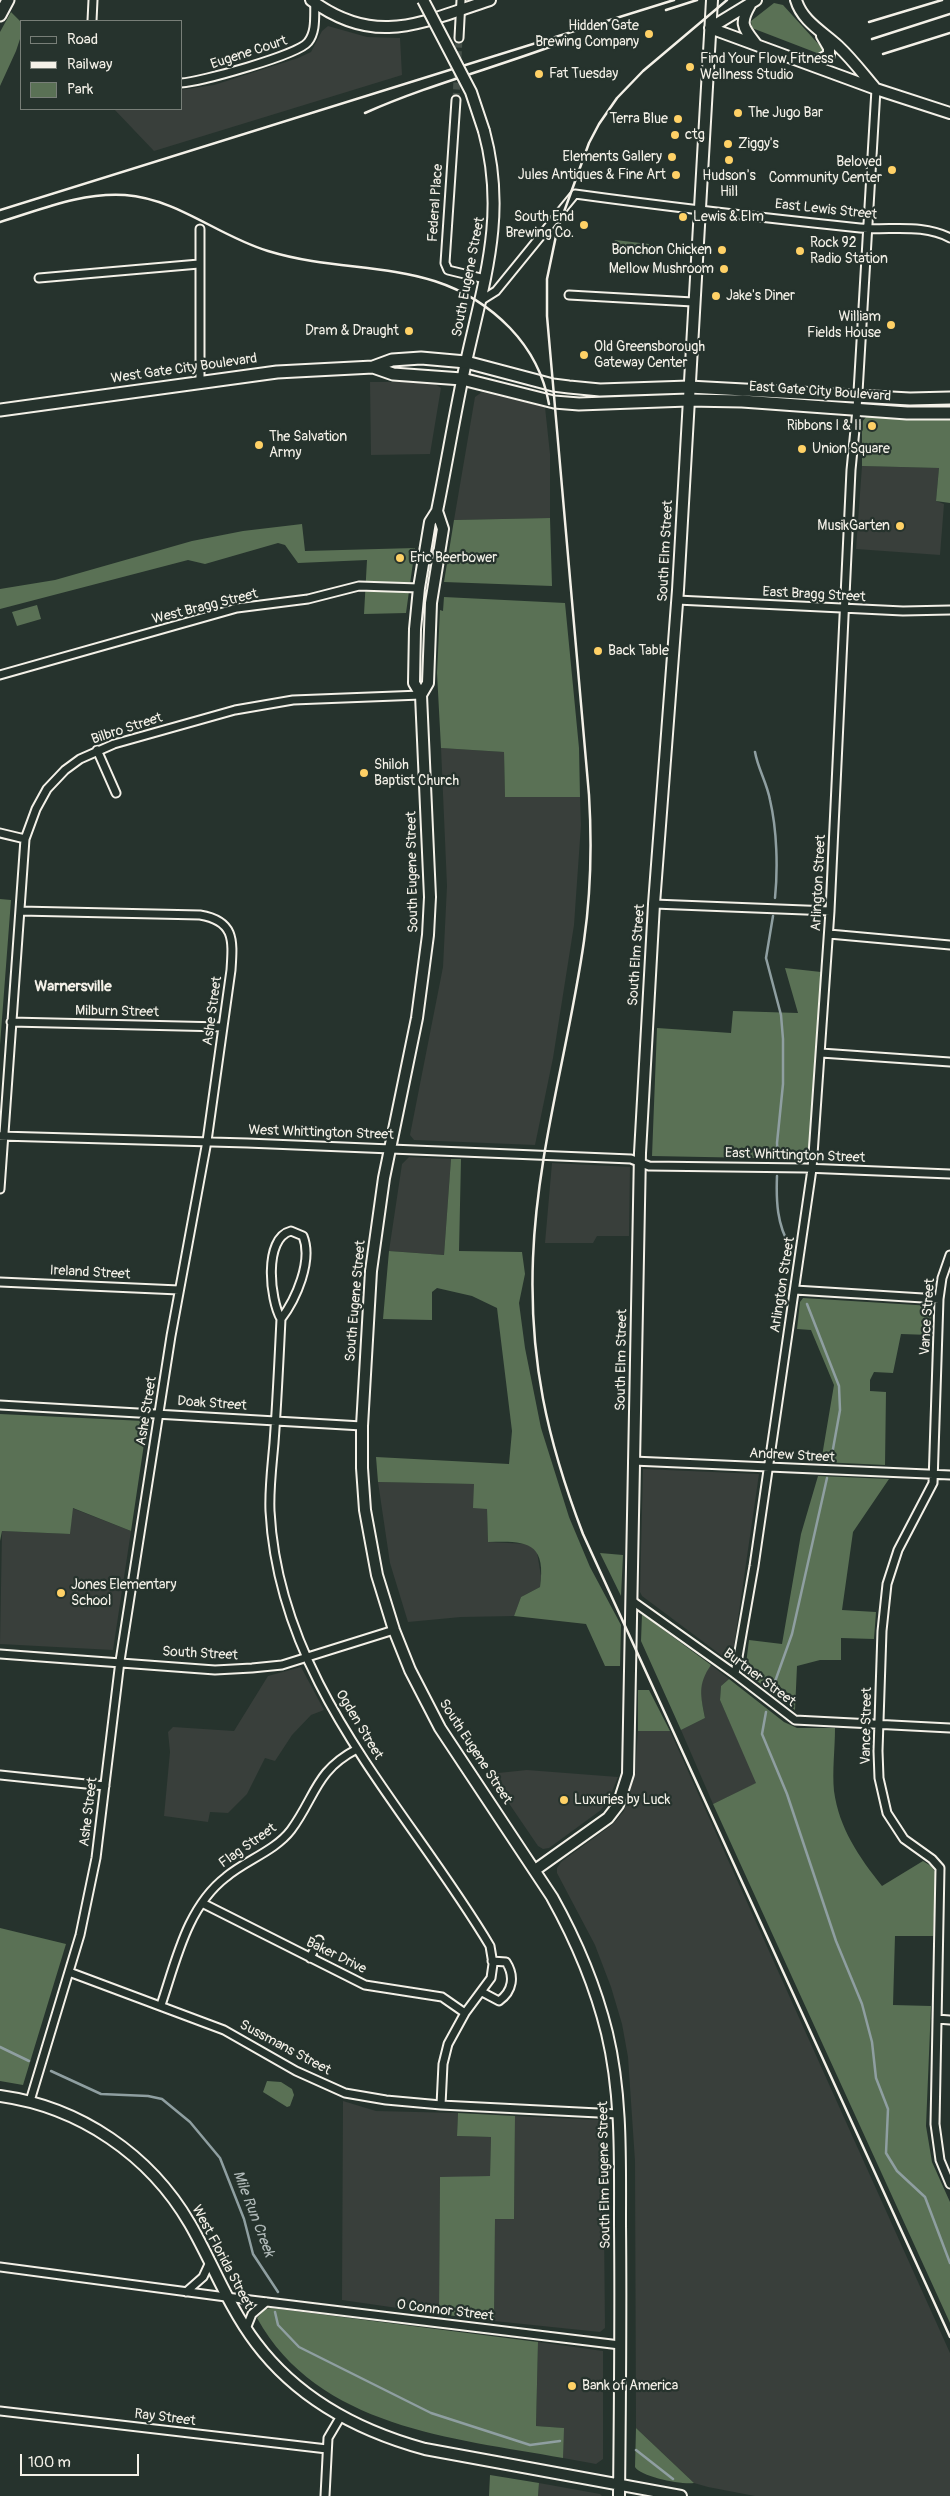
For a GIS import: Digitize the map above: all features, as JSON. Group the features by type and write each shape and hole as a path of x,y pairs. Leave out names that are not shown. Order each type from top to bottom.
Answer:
{"main road":[{"path":"0,15 8,0"},
{"name":"South Eugene Street","path":"423,0 470,92 484,131 492,166 495,212 485,279 462,379 437,511 430,522 419,588 415,629 414,683 421,695 430,896 428,934 417,1018 378,1210 371,1271 362,1426 362,1468 369,1536 377,1575 394,1630 410,1670 440,1728 535,1870"},
{"path":"314,1 338,18 362,26 376,28 412,25 461,5 490,0"},
{"name":"South Elm Street","path":"535,1870 608,1818 618,1805 628,1774 640,1162 654,904 677,600 698,210 712,0"},
{"path":"787,0 798,4 820,33 830,52 825,59 812,64"},
{"path":"710,28 753,2"},
{"path":"753,2 744,16 744,28 756,44"},
{"path":"710,28 950,113"},
{"path":"820,33 837,45 876,88"},
{"name":"West Gate City Boulevard","path":"0,410 200,382 283,372 373,366 392,360 421,358 466,362 569,388 600,390 689,387"},
{"name":"West Gate City Boulevard","path":"373,366 393,374 462,379 554,402 618,403 688,400"},
{"name":"East Gate City Boulevard","path":"689,387 858,396 950,398"},
{"name":"East Gate City Boulevard","path":"688,400 742,401 907,413 950,413"},
{"name":"South Eugene Street","path":"421,695 428,683 431,604 443,529 437,511"},
{"name":"South Elm Eugene Street","path":"535,1870 568,1926 588,1970 608,2034 618,2114 619,2496"},
{"name":"West Florida Street","path":"0,2096 30,2101 89,2124 126,2148 171,2194 210,2262 226,2297 257,2344 285,2375 310,2398 362,2428 390,2439 425,2449 681,2496"}],"street":[{"path":"92,20 93,0"},
{"name":"Eugene Court","path":"182,83 212,78 304,47 313,32 314,1"},
{"path":"459,38 461,5"},
{"name":"Arlington Street","path":"735,1674 812,1169 830,911 851,472 858,396 866,228 876,88"},
{"name":"Federal Place","path":"456,100 444,263 448,270 485,279"},
{"name":"East Lewis Street","path":"480,301 496,291 575,194 698,210 866,228 923,230 938,232 950,238"},
{"path":"200,229 200,382"},
{"path":"39,278 199,264"},
{"path":"570,295 693,302"},
{"name":"West Bragg Street","path":"0,675 237,608 308,599 359,586 419,588"},
{"name":"East Bragg Street","path":"677,600 845,609 950,610"},
{"name":"Bilbro Street","path":"0,1189 1,1136 25,839 36,809 47,789 66,770 97,750 235,710 293,700 421,695"},
{"path":"97,750 116,792"},
{"path":"0,834 25,839"},
{"path":"654,904 830,911"},
{"name":"Ashe Street","path":"20,911 200,915 214,918 230,933 233,942 207,1141 179,1290 120,1661 96,1858 80,1934 30,2101"},
{"path":"828,934 950,945"},
{"name":"Milburn Street","path":"11,1022 223,1027"},
{"path":"821,1053 950,1062"},
{"name":"West Whittington Street","path":"1,1136 207,1141 631,1159 640,1162"},
{"name":"East Whittington Street","path":"640,1162 649,1166 950,1174"},
{"name":"Ogden Street","path":"281,1319 276,1310 272,1283 273,1257 281,1234 295,1231 303,1236 305,1241 303,1268 295,1294 281,1319 270,1510 274,1552 289,1616 305,1657 356,1749 479,1927 490,1946 492,1961 491,1978 465,2013 448,2044 443,2064 441,2104"},
{"name":"Vance Street","path":"950,1254 942,1278 939,1299 933,1483 898,1550 887,1584 882,1631 878,1778 887,1813 904,1839 932,1859 940,1868 936,2144 940,2160 950,2184"},
{"name":"Ireland Street","path":"0,1282 179,1290"},
{"path":"795,1290 939,1299"},
{"name":"Doak Street","path":"0,1405 362,1426"},
{"name":"Andrew Street","path":"633,1460 950,1475"},
{"name":"Burtner Street","path":"631,1600 735,1674 795,1720 950,1728"},
{"name":"South Street","path":"0,1654 120,1661 214,1670 282,1665 394,1630"},
{"name":"Flag Street","path":"161,2005 191,1920 202,1903 224,1877 276,1844 291,1830 316,1784 330,1766 356,1749"},
{"path":"0,1775 105,1786"},
{"name":"Baker Drive","path":"202,1903 366,1985 442,1997 465,2013"},
{"path":"310,1958 319,1940"},
{"path":"482,1992 499,2001 504,1997 513,1981 512,1970 506,1962 492,1961"},
{"name":"Sussmans Street","path":"69,1972 224,2030 296,2072 345,2093 386,2100 618,2114"},
{"path":"937,2019 950,2020"},
{"path":"186,2292 203,2277 210,2262"},
{"name":"O Connor Street","path":"0,2267 186,2292 620,2345"},
{"path":"246,2329 252,2314 266,2302"},
{"name":"Ray Street","path":"0,2410 327,2449"},
{"path":"325,2496 328,2438 341,2416"}],"shaded area":[{"path":"328,26 367,37 400,38 402,75 154,151 115,110 182,110 182,90 214,85 298,58 311,52 322,31"},
{"path":"370,382 424,382 435,384 441,388 430,454 371,455"},
{"path":"482,392 545,407 550,454 550,518 454,520 475,397"},
{"name":"MusikGarten","path":"862,466 939,468 936,501 944,504 940,555 856,549"},
{"path":"441,748 504,752 505,796 580,797 581,825 574,925 553,1058 535,1145 414,1140 410,1135 443,967 447,886"},
{"path":"409,1157 451,1159 444,1255 389,1251 402,1164"},
{"path":"552,1163 630,1167 629,1236 597,1236 593,1243 545,1243"},
{"path":"643,1469 759,1474 732,1660 729,1661 642,1596 640,1592"},
{"path":"378,1482 474,1484 487,1509 488,1542 529,1544 537,1552 541,1576 540,1587 521,1597 514,1616 461,1617 408,1622 390,1563"},
{"name":"Jones Elementary School","path":"72,1508 131,1531 113,1650 0,1644 2,1531 70,1534"},
{"path":"711,1665 729,1679 721,1686 720,1700 757,1783 713,1804 681,1730 705,1718 700,1693 702,1677"},
{"path":"301,1667 324,1710 311,1715 292,1735 275,1761 265,1758 247,1794 228,1813 210,1812 208,1822 164,1816 170,1752 168,1732 173,1727 234,1731 268,1676"},
{"path":"638,1731 670,1731 950,2353 950,2496 755,2496 708,2487 694,2483 636,2428 635,2161 628,2057 622,2024 611,1987 595,1945 557,1873 557,1868 561,1862 613,1824 624,1811 635,1774"},
{"path":"527,1770 618,1777 611,1794 601,1810 549,1848 543,1849 538,1846 489,1774"},
{"path":"343,2101 376,2111 458,2113 457,2136 491,2137 490,2176 440,2178 439,2314 342,2300"},
{"path":"515,2116 599,2120 603,2124 605,2328 600,2332 494,2321 495,2219 514,2219"},
{"path":"538,2342 603,2351 603,2459 596,2464 563,2458 563,2428 536,2426"},
{"path":"539,2483 600,2494 602,2496 538,2496"}],"green space":[{"path":"774,3 783,5 822,48 823,53 817,53 752,28 751,21"},
{"path":"11,12 20,21 20,39 0,86 0,32"},
{"path":"615,240 649,244 648,253 615,251 611,249"},
{"path":"866,417 950,418 950,503 936,501 939,468 862,466 862,422"},
{"path":"550,518 552,586 444,582 454,520"},
{"path":"302,524 305,551 415,548 406,613 364,614 367,560 298,563 285,545 278,543 205,564 188,560 0,609 0,589 55,580 192,541 243,531"},
{"path":"444,597 565,603 579,748 580,797 505,797 504,752 441,748 437,673 440,610 443,611"},
{"path":"37,605 41,619 17,626 12,612"},
{"path":"0,899 11,900 0,1045"},
{"path":"785,968 821,972 808,1159 652,1156 657,1028 731,1033 733,1011 798,1013"},
{"path":"451,1159 461,1159 459,1251 522,1252 525,1274 519,1303 525,1348 541,1428 569,1517 590,1567 621,1625 620,1666 605,1666 586,1624 514,1616 521,1597 540,1587 540,1560 530,1546 522,1543 488,1542 487,1509 473,1508 474,1484 378,1482 376,1457 509,1464 512,1431 497,1308 472,1296 437,1288 432,1292 432,1320 383,1319 389,1251 444,1255"},
{"path":"803,1298 932,1306 930,1335 901,1334 893,1373 874,1372 870,1380 870,1391 886,1392 885,1465 821,1462 834,1385 811,1330 797,1329 800,1302"},
{"path":"0,1414 144,1421 147,1424 131,1531 73,1508 70,1534 2,1531 0,1541"},
{"path":"818,1476 889,1479 853,1532 842,1610 876,1612 874,1639 841,1638 841,1660 820,1660 797,1666 795,1710 745,1672 749,1640 782,1644 801,1534"},
{"path":"600,1553 623,1555 621,1596"},
{"path":"642,1614 711,1665 704,1679 701,1691 705,1718 681,1730 641,1641"},
{"path":"729,1679 784,1722 797,1728 835,1728 833,1783 840,1817 858,1853 882,1886 923,1861 931,1866 936,1873 933,1936 895,1936 893,2005 931,2006 926,2126 932,2162 950,2202 950,2323 713,1804 756,1783 720,1700 721,1686"},
{"path":"638,1690 649,1690 670,1731 638,1731"},
{"path":"0,1928 66,1944 23,2085 0,2081"},
{"path":"267,2081 281,2082 292,2089 294,2095 290,2106 287,2107 263,2092"},
{"path":"458,2113 515,2116 514,2219 495,2219 494,2321 439,2314 440,2177 490,2176 491,2137 457,2136"},
{"path":"271,2308 538,2342 536,2426 564,2428 563,2458 434,2434 392,2422 352,2405 315,2383 283,2355 257,2318 265,2309"},
{"path":"636,2428 694,2483 662,2480 639,2471 635,2467"},
{"path":"490,2475 539,2483 538,2496 489,2496"}],"waterway":[{"path":"755,752 769,794 774,824 777,862 775,898"},
{"path":"773,916 766,958 781,1015 783,1039 783,1084 777,1143 778,1158"},
{"path":"777,1176 778,1212 782,1230 790,1246"},
{"path":"807,1304 839,1386 840,1410 831,1460"},
{"path":"772,1690 792,1634 827,1478"},
{"path":"766,1712 762,1734 787,1794 836,1941 862,2004 872,2042 876,2078 888,2109 886,2153 897,2171 925,2197 950,2263"},
{"name":"Mile Run Creek","path":"0,2047 29,2061"},
{"name":"Mile Run Creek","path":"51,2071 101,2094 148,2096 162,2099 190,2122 220,2158 244,2219 253,2254 278,2292"},
{"name":"Mile Run Creek","path":"275,2312 278,2325 299,2347 431,2413 530,2445 560,2441"},
{"name":"Mile Run Creek","path":"636,2450 673,2479"}],"tunnel":[{"path":"456,100 459,38"}],"railway":[{"path":"0,210 674,0"},
{"path":"666,10 697,0"},
{"path":"727,0 643,71 617,98 599,124 589,143 557,231 547,279 547,316 589,795 591,850 584,941 547,1139 536,1218 533,1258 534,1331 543,1399 550,1432 559,1465 583,1534 950,2337"},
{"path":"869,22 942,0"},
{"path":"872,39 950,14"},
{"path":"883,54 950,33"},
{"path":"365,113 437,85 558,44"},
{"path":"0,222 77,199 93,196 125,195 163,203 268,251 301,259 425,278 454,289 483,305 510,328 524,345 535,363 544,383 549,404"}],"place":[{"name":"Hidden Gate Brewing Company","path":"649,34"},
{"name":"Find Your Flow Fitness Wellness Studio","path":"690,67"},
{"name":"Fat Tuesday","path":"539,74"},
{"name":"The Jugo Bar","path":"738,113"},
{"name":"Terra Blue","path":"678,119"},
{"name":"ctg","path":"675,135"},
{"name":"Ziggy's","path":"728,144"},
{"name":"Elements Gallery","path":"672,157"},
{"name":"Hudson's Hill","path":"729,160"},
{"name":"Beloved Community Center","path":"892,170"},
{"name":"Jules Antiques & Fine Art","path":"676,175"},
{"name":"Lewis & Elm","path":"683,217"},
{"name":"South End Brewing Co.","path":"584,225"},
{"name":"Bonchon Chicken","path":"722,250"},
{"name":"Rock 92 Radio Station","path":"800,251"},
{"name":"Mellow Mushroom","path":"724,269"},
{"name":"Jake's Diner","path":"716,296"},
{"name":"William Fields House","path":"891,325"},
{"name":"Dram & Draught","path":"409,331"},
{"name":"Old Greensborough Gateway Center","path":"584,355"},
{"name":"Ribbons I & II","path":"872,426"},
{"name":"The Salvation Army","path":"259,445"},
{"name":"Union Square","path":"802,449"},
{"name":"MusikGarten","path":"900,526"},
{"name":"Eric Beerbower","path":"400,558"},
{"name":"Back Table","path":"598,651"},
{"name":"Shiloh Baptist Church","path":"364,773"},
{"name":"Jones Elementary School","path":"61,1593"},
{"name":"Luxuries by Luck","path":"564,1800"},
{"name":"Bank of America","path":"572,2386"}],"district":[{"name":"Warnersville","path":"73,987"}]}
